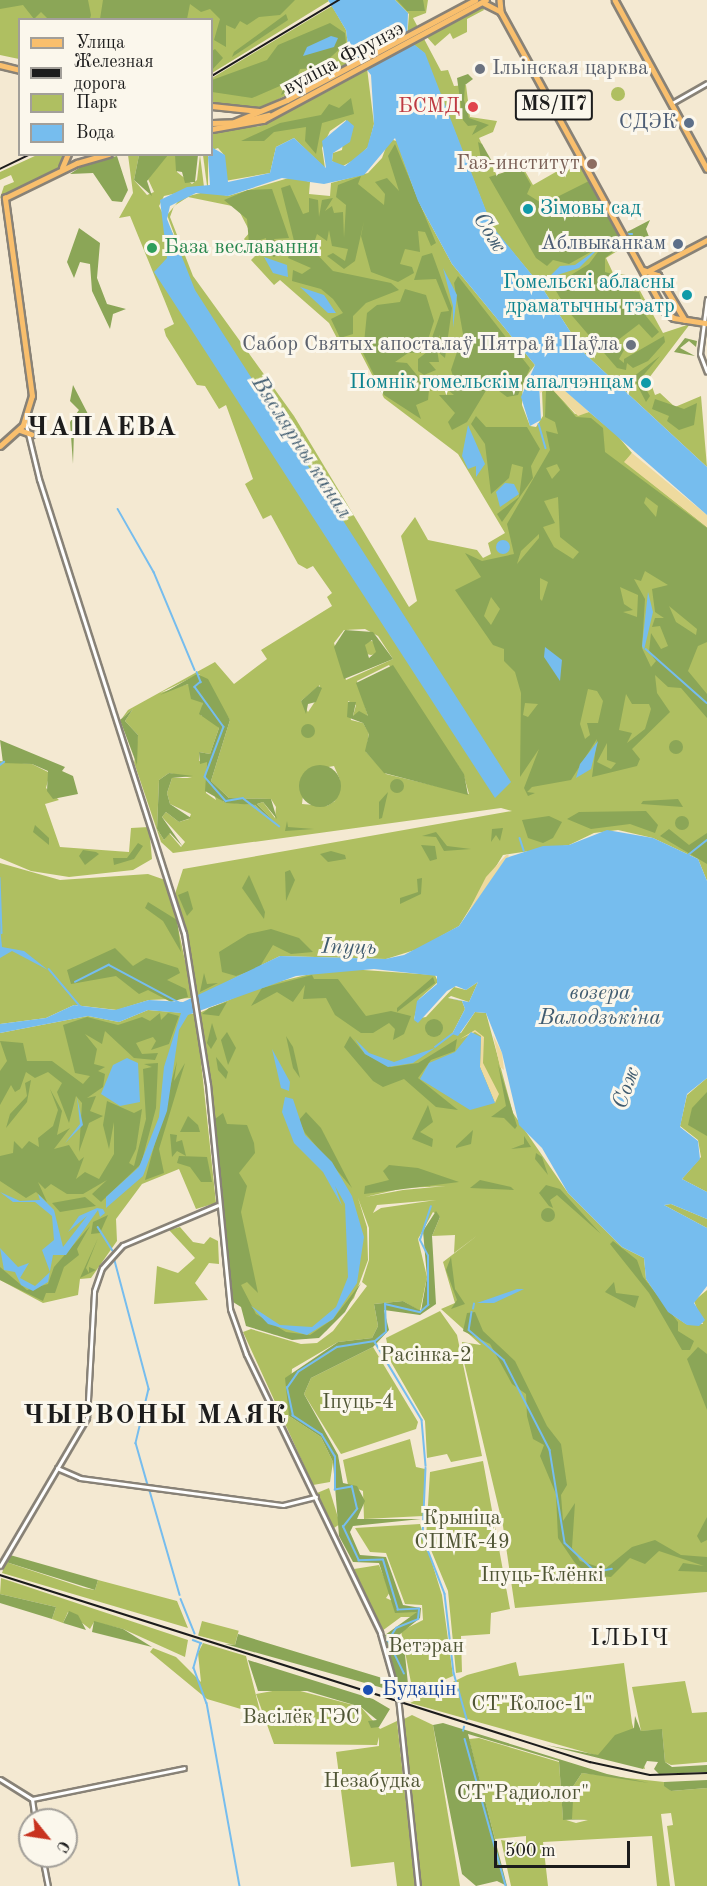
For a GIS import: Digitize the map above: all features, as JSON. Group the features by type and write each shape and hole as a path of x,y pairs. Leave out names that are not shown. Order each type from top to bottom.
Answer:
{"main road":[{"name":"вуліца Фрунзэ","path":"265,111 475,0"},
{"name":"вуліца Фрунзэ","path":"213,129 250,125 487,3 501,0"},
{"name":"М8/П7","path":"500,10 501,0"},
{"path":"615,0 707,169"},
{"name":"М8/П7","path":"487,3 500,10 648,271"},
{"path":"0,65 18,70"},
{"path":"213,106 226,110 265,111"},
{"path":"225,123 226,110"},
{"name":"М8/П7","path":"234,122 265,111"},
{"name":"М8/П7","path":"213,123 234,122 274,114"},
{"path":"60,171 68,156"},
{"path":"70,156 73,164"},
{"path":"0,446 20,430 27,419 32,396 6,204 2,200 73,164 102,156"},
{"path":"648,271 707,240"},
{"path":"660,278 661,266"},
{"path":"648,271 660,278 678,311 688,321"},
{"path":"648,271 648,278 672,318 705,323"},
{"path":"652,285 654,278 660,278"},
{"path":"672,318 678,311"},
{"path":"20,430 31,431 27,419"}],"street":[{"path":"671,104 707,83"},
{"path":"707,299 700,354 707,372"},
{"path":"31,431 39,479 172,890 187,951 200,1030 218,1205 235,1327 380,1633 398,1697 418,1886"},
{"path":"0,1566 87,1418 94,1291 102,1268 127,1243 218,1205"},
{"path":"57,1468 65,1472 125,1484 283,1505 316,1497"},
{"path":"0,1779 32,1799 184,1768"},
{"path":"32,1799 33,1808"},
{"path":"44,1868 48,1886"}],"green space":[{"path":"0,0 329,1 213,72 213,18 18,18 18,59 0,55"},
{"path":"0,0 88,0 91,15 90,18 47,18 41,12 33,18 23,5 0,9"},
{"path":"103,0 295,0 280,15 259,17 247,25 240,21 235,29 226,25 226,47 214,40 220,19 210,9 201,12 190,4 187,18 100,18"},
{"path":"395,0 428,0 426,13 413,18 441,71 448,70 454,86 466,85 470,117 497,121 493,132 479,138 497,176 521,164 533,185 561,169 565,174 580,158 627,245 606,258 613,273 632,276 663,333 690,324 649,378 655,395 660,393 675,407 701,396 707,467 584,353 541,286 492,227 424,53 407,39 409,14"},
{"path":"397,0 423,0 425,11 407,11"},
{"path":"332,6 346,30 348,45 361,57 259,109 213,103 213,77"},
{"path":"482,6 484,10 467,19 467,32 453,39 450,33 435,46 426,36"},
{"path":"286,14 288,20 232,57 234,52"},
{"path":"330,23 345,33 346,43 319,68 300,69 296,79 252,98 213,92 213,80 267,60 278,45"},
{"path":"215,49 223,58 213,69 213,50"},
{"path":"335,63 338,68 281,95 283,90"},
{"path":"367,68 374,124 368,147 356,159 341,167 332,161 333,153 342,150 346,120 330,131 322,148 325,168 294,138 276,147 270,173 225,181 225,156 218,148 213,150 213,131 261,126"},
{"path":"344,72 277,110 255,116 288,102"},
{"path":"468,74 473,79 465,85 464,100 469,118 489,125 472,135 477,125 468,126 463,120 457,78"},
{"path":"618,87 623,89 625,94 623,99 618,101 613,99 611,94 613,89"},
{"path":"351,98 354,114 322,123 316,154 305,141 306,127 274,132 264,141 241,141 280,123 321,115 329,104 339,108"},
{"path":"389,139 397,141 418,201 452,264 535,365 523,381 522,405 530,426 536,427 543,416 542,391 553,389 575,414 589,412 617,435 632,453 625,462 707,527 707,881 698,859 653,838 618,830 594,833 569,845 503,855 459,926 418,949 386,959 280,956 196,997 175,894 183,869 512,811 501,808 173,853 161,842 134,763 138,735 125,721 133,709 122,718 128,710 215,662 234,684 267,659 261,650 332,606 327,597 332,593 313,566 307,569 298,564 271,515 263,519 245,484 253,479 226,405 219,409 205,386 197,385 166,336 164,329 174,324 130,216 119,218 133,193 128,156 139,156 134,180 147,195 154,192 148,179 165,156 177,156 177,172 192,184 197,180 200,156 204,187 164,196 159,206 177,242 167,215 174,207 170,217 193,276 294,416 409,607 417,601 401,536 415,517 428,540 477,550 483,558 491,554 488,543 505,533 458,454 384,398 353,338 339,342 329,323 280,280 274,285 251,260 256,255 244,239 250,232 237,207 188,197 175,205 181,198 208,191 228,196 292,177 310,182 309,194 330,196 331,183 368,173 382,158","holes":["365,629 378,636 393,659 346,680 334,643 344,630","389,665 463,773 469,794 386,774 366,752 369,733 363,723 351,720 348,701 356,705 353,716 368,716 357,681","199,674 230,720 211,781 229,798 271,799 276,807 275,818 263,802 257,804 279,827 255,805 224,802 214,794 216,800 206,793 207,762 199,761 199,752 210,754 219,728 209,716 201,716 203,703 188,684 160,693","320,685 316,700 308,712 301,701","334,766 340,780 335,801 327,806 302,804 306,771","169,773 192,778 172,778 167,793 170,804 191,814 189,819 179,822 166,812 162,817 185,842 181,847 169,833 164,840 157,829 159,780"]},
{"path":"478,142 482,144 494,165 482,165"},
{"path":"395,144 436,243 431,246 425,232 418,231 420,252 405,249 400,264 412,267 414,273 398,282 371,272 361,236 364,221 355,261 344,269 327,256 333,253 345,261 348,249 332,246 329,230 327,241 317,234 312,249 333,271 391,283 399,290 366,303 353,316 353,334 340,338 331,319 343,313 333,299 321,289 292,281 293,270 302,274 311,268 288,258 291,251 302,249 294,241 281,188 290,185 303,214 309,212 309,198 318,200 319,217 322,200 333,198 325,211 332,206 334,213 343,212 344,238 346,205 336,197 338,185 361,176 358,184 384,205 385,194 375,182 387,178 399,191 388,156"},
{"path":"35,156 66,156 58,168 0,198 4,186 14,182 11,175 0,180 0,172"},
{"path":"117,156 128,190 122,202 112,201 93,173 70,174 85,164"},
{"path":"139,156 167,156 147,181 152,196 134,180"},
{"path":"175,156 198,156 195,182 185,183 182,172 176,171"},
{"path":"203,156 208,156 207,186"},
{"path":"521,167 531,185 527,194 543,204 591,180 625,243 605,258 605,272 624,277 623,284 632,279 630,291 639,292 646,316 659,332 652,338 639,324 618,340 624,350 619,359 624,363 624,359 664,336 665,342 648,361 633,368 627,363 626,370 617,368 568,311 553,286 589,264 603,245 569,264 553,260 547,266 536,258 489,177"},
{"path":"272,189 289,238 274,239 280,253 274,257 267,253 266,238 249,244 247,219 224,200 248,190"},
{"path":"650,220 646,229 651,242 646,244 650,248 633,243 627,232"},
{"path":"79,228 100,243 97,278 107,304 126,309 113,314 110,329 92,291 90,264 80,262 74,278 67,262"},
{"path":"432,253 452,308 445,358 439,353 440,335 436,343 439,362 429,362 436,370 424,375 418,371 418,359 427,352 441,312 449,311 436,279 414,280 422,256"},
{"path":"458,276 530,368 518,395 507,397 490,384 467,422 452,430 448,422 455,413 439,395 454,395 442,385 445,380 455,382 451,370 463,334 454,283"},
{"path":"405,289 426,295 434,321 424,352 408,353 395,362 407,363 429,390 428,400 416,405 421,419 384,395 363,353 367,313 377,305 400,302"},
{"path":"685,338 697,341 696,347 689,341 680,348 695,356 674,352"},
{"path":"660,356 640,379 650,396 646,402 633,377"},
{"path":"73,385 89,416 74,431 73,464 70,422 79,410 70,401"},
{"path":"552,389 576,417 591,418 603,428 605,452 707,528 707,642 698,646 688,671 707,694 707,718 681,688 668,687 655,675 657,693 670,712 632,749 640,759 637,766 592,777 597,739 571,780 532,787 527,792 535,793 528,796 524,788 539,749 520,777 521,693 515,672 504,661 504,649 493,645 455,590 481,577 465,553 482,561 514,554 507,524 550,450 546,431 558,434 555,422 545,417 546,391","holes":["557,464 560,470 552,479 546,468","558,497 560,537 579,552 573,559 554,547 543,527 555,523 544,501","646,497 658,506 656,517 644,503","539,534 539,538 517,564 521,551","645,571 668,585 652,589 655,612 664,618 655,618 652,627 660,626 668,646 661,649 651,633 649,652 656,661 651,667 642,648 645,599 634,579 641,581","540,578 548,582 542,601 540,599","620,587 638,595 637,617 623,612 633,610 624,604","491,597 500,609 491,625 484,616","669,606 697,629 696,635 676,622","588,689 597,691 603,701 598,723 587,723 590,735 585,739 580,724","626,694 632,704 649,704 651,709 645,729 627,743 632,733 619,730","525,703 538,704 528,717 523,715","607,743 607,760 616,763 611,769 597,762"]},
{"path":"655,399 684,409 697,403 694,425 679,430 667,421 669,416 652,409"},
{"path":"476,416 486,427 527,427 540,449 531,466 533,478 502,522 497,514 519,497 523,467 512,464 509,478 491,494 485,444 471,424"},
{"path":"345,630 373,632 393,659 344,679 334,647","holes":["372,640 376,652 369,658 365,645"]},
{"path":"371,641 376,643 378,648 376,653 371,655 366,653 364,648 366,643"},
{"path":"393,665 464,774 468,795 384,773 365,751 369,734 363,723 347,717 348,702 356,702 353,716 359,711 368,716 356,683"},
{"path":"197,674 208,679 230,720 211,781 229,798 271,799 277,819 263,802 257,804 280,828 255,805 226,803 205,791 207,762 200,764 199,752 210,754 219,728 199,714 203,703 191,699 188,684 160,695"},
{"path":"318,686 322,688 316,702 308,704 306,714 301,701"},
{"path":"133,709 125,721 138,735 137,765 120,720"},
{"path":"308,724 313,726 315,731 313,736 308,738 303,736 301,731 303,726"},
{"path":"0,740 65,767 62,771 73,776 78,794 53,799 47,791 48,771 32,764 3,763"},
{"path":"676,740 681,742 683,747 681,752 676,754 671,752 669,747 671,742"},
{"path":"0,761 32,764 50,773 46,788 59,800 45,804 60,847 129,852 131,828 149,827 152,859 133,870 69,877 31,871 0,858"},
{"path":"320,765 328,766 335,771 340,778 340,794 335,801 328,806 320,807 312,806 305,801 300,794 299,786 300,778 305,771 312,766"},
{"path":"169,773 193,776 172,778 167,793 170,804 191,818 179,822 166,812 162,817 183,847 170,833 164,840 157,829 159,780"},
{"path":"394,779 400,779 404,786 400,793 394,793 390,789 390,783"},
{"path":"388,792 382,818 379,819 379,802"},
{"path":"678,799 683,807 641,804 643,801"},
{"path":"646,811 658,825 655,833 630,824 591,829 567,819 579,812"},
{"path":"549,816 562,822 553,838 543,843 528,838 522,820"},
{"path":"682,816 687,818 689,823 687,828 682,830 677,828 675,823 677,818"},
{"path":"287,821 288,827 314,829 285,831"},
{"path":"35,825 49,838 49,845 33,832"},
{"path":"503,828 500,841 496,835 491,842 492,829"},
{"path":"669,829 689,845 707,833 707,864 660,836"},
{"path":"436,832 447,846 471,849 444,851 436,837 422,836"},
{"path":"138,843 143,846 134,859 114,865 113,858 127,858"},
{"path":"421,845 435,846 437,859 430,861"},
{"path":"83,850 99,854 85,865 79,856"},
{"path":"331,851 345,855 346,859 328,862 320,854"},
{"path":"0,863 60,880 148,874 168,881 193,998 149,1000 117,1010 74,1005 46,1018 0,1024"},
{"path":"290,870 295,880 286,901 285,872"},
{"path":"249,875 265,912 264,919 242,888"},
{"path":"422,878 421,894 400,904 400,898 418,892 417,879"},
{"path":"188,891 193,909 187,916 178,895"},
{"path":"148,902 177,920 181,952 163,921 145,908"},
{"path":"271,929 299,938 313,952 291,954 273,945 259,968 236,976 222,972 219,952 248,934"},
{"path":"115,948 133,966 146,958 178,968 180,973 167,980 186,989 188,997 171,1002 148,990 139,994 116,976 71,984 67,970"},
{"name":"Іпуць-Клёнкі","path":"335,968 435,975 438,982 419,999 414,1019 426,1017 454,987 466,990 478,982 469,1002 451,996 448,998 462,1001 465,1009 452,1034 461,1033 475,1012 486,1013 513,1113 568,1193 622,1247 644,1258 646,1279 670,1313 686,1324 703,1324 694,1301 707,1290 707,1592 515,1608 503,1526 463,1358 462,1342 481,1345 441,1309 455,1303 443,1262 478,1235 454,1253 455,1235 432,1236 440,1217 433,1212 418,1239 427,1277 420,1311 403,1301 374,1304 378,1326 372,1338 338,1342 292,1369 289,1416 321,1437 333,1462 330,1482 313,1485 243,1332 251,1329 301,1344 317,1343 333,1331 367,1286 362,1282 369,1260 369,1228 358,1198 367,1227 368,1260 354,1298 326,1331 305,1339 272,1334 242,1298 199,1013 261,986","holes":["446,1186 403,1190 365,1197 404,1188","436,1200 381,1208 373,1213 377,1205"]},
{"path":"204,973 207,984 218,983 200,992"},
{"path":"312,975 314,979 338,979 366,1016 391,1011 411,1016 404,1034 393,1040 395,1029 389,1023 373,1033 361,1033 335,1015 326,998 303,999 305,985 293,1002 277,992 251,1006 262,988"},
{"path":"433,977 435,983 397,1012 397,1008"},
{"path":"227,1002 219,1016 202,1014 209,1008"},
{"path":"148,1010 196,1014 216,1203 196,1209 179,1169 142,1184 116,1219 117,1241 91,1278 80,1279 78,1295 43,1303 0,1280 0,1033 88,1016 119,1022"},
{"path":"160,1013 161,1020 168,1013 179,1016 169,1044 151,1050 156,1041 153,1037 136,1043 142,1054 158,1053 155,1060 134,1058 105,1031 102,1044 85,1034 97,1049 94,1064 105,1067 98,1071 105,1074 103,1087 87,1098 96,1096 90,1111 103,1116 89,1123 79,1152 82,1103 76,1096 69,1123 57,1092 62,1083 48,1072 35,1078 26,1072 20,1089 15,1092 11,1085 0,1105 0,1071 7,1061 0,1041 23,1043 27,1061 52,1061 83,1084 90,1076 75,1073 63,1025 87,1017 118,1025 142,1017 150,1021"},
{"path":"434,1019 440,1022 443,1028 440,1034 434,1037 428,1034 425,1028 428,1022"},
{"path":"212,1023 217,1039 211,1049 207,1043"},
{"path":"227,1032 236,1048 228,1065 221,1040"},
{"path":"286,1036 293,1047 300,1078 293,1068"},
{"path":"350,1036 365,1054 391,1067 418,1063 457,1039 455,1051 431,1060 418,1078 458,1110 436,1107 404,1079 383,1087 373,1081 344,1047"},
{"path":"216,1057 228,1072 226,1079 218,1070"},
{"path":"177,1061 174,1081 185,1063 159,1149 164,1173 145,1180"},
{"path":"158,1063 156,1108 141,1164 101,1202 92,1194 107,1180 83,1194 67,1194 51,1184 45,1189 38,1182 47,1202 36,1192 26,1198 0,1181 0,1156 13,1153 14,1141 22,1149 29,1141 39,1147 38,1138 53,1126 58,1110 50,1089 62,1111 57,1135 70,1128 54,1149 69,1145 79,1161 84,1157 76,1179 85,1172 99,1179 114,1154 114,1122 109,1149 103,1125 107,1101 134,1113 142,1109 136,1149 129,1163 134,1166 146,1119 143,1069 152,1067 144,1064"},
{"path":"498,1064 517,1126 515,1129 504,1118 491,1117 506,1106"},
{"path":"707,1078 707,1192 682,1179 701,1157 698,1140 680,1126 687,1095"},
{"path":"31,1080 27,1102 6,1128 10,1114 27,1096 25,1083"},
{"path":"707,1092 707,1136 688,1125 692,1108"},
{"path":"428,1105 433,1122 420,1132 433,1139 432,1147 412,1139"},
{"path":"306,1112 321,1128 352,1188 305,1133 299,1120"},
{"path":"223,1113 227,1124 247,1125 254,1143 255,1153 239,1173 247,1186 241,1212 258,1293 247,1282 241,1285 256,1314 286,1332 310,1335 333,1319 361,1283 345,1312 319,1338 292,1340 246,1326 241,1307 233,1302 215,1119"},
{"path":"188,1116 198,1125 200,1132 180,1132"},
{"path":"473,1130 471,1144 456,1148 456,1146"},
{"path":"170,1134 177,1135 176,1142 182,1140 186,1156 177,1151 172,1157"},
{"path":"524,1136 531,1147 511,1149 524,1144"},
{"path":"536,1153 542,1157 548,1175 535,1159"},
{"path":"179,1156 207,1157 212,1182 201,1182 190,1167 177,1163"},
{"path":"389,1165 418,1168 459,1182 364,1194 365,1186 389,1180 383,1171"},
{"path":"480,1180 511,1187 514,1190 470,1188"},
{"path":"546,1185 560,1189 601,1234 557,1195 550,1200 553,1208 549,1206 539,1193"},
{"path":"85,1197 96,1206 60,1212 52,1203"},
{"path":"671,1204 707,1219 707,1228 664,1205"},
{"path":"548,1208 553,1210 555,1215 553,1220 548,1222 543,1220 541,1215 543,1210"},
{"path":"436,1211 440,1217 432,1236 436,1304 420,1315 384,1310 389,1330 373,1347 311,1378 304,1394 338,1455 343,1483 357,1486 365,1501 357,1519 421,1519 353,1526 350,1532 360,1555 386,1557 403,1605 421,1608 420,1618 394,1639 405,1655 408,1684 421,1689 422,1694 410,1697 400,1693 385,1635 417,1612 395,1613 379,1563 353,1562 339,1536 333,1462 321,1437 289,1416 285,1378 338,1342 372,1338 378,1326 374,1304 403,1301 421,1311 427,1277 423,1231"},
{"path":"108,1215 100,1233 91,1234 93,1222"},
{"path":"90,1226 77,1249 79,1255 64,1267 55,1293 46,1293 43,1301 0,1280 0,1267 27,1290 48,1284 54,1267"},
{"path":"180,1227 193,1242 204,1244 210,1237 218,1241 219,1264 209,1263 195,1283 208,1300 154,1304 157,1266 178,1273 195,1258 169,1230"},
{"path":"98,1238 86,1268 89,1273 89,1267 96,1270 80,1278"},
{"path":"613,1241 637,1260 643,1277 678,1322 678,1331 694,1341 690,1350 682,1350 649,1293 610,1244"},
{"path":"451,1257 455,1289 465,1304 451,1309 457,1300 446,1270"},
{"path":"614,1282 616,1293 639,1296 635,1308 605,1292"},
{"name":"Расінка-2","path":"440,1311 457,1335 482,1456 451,1462 447,1454 427,1458 425,1421 391,1362 386,1338"},
{"path":"475,1312 483,1331 515,1361 547,1426 561,1444 567,1485 561,1495 563,1521 575,1503 572,1548 580,1561 605,1569 632,1547 655,1540 681,1555 707,1557 707,1572 678,1571 683,1563 704,1566 659,1551 645,1564 630,1558 611,1577 589,1575 575,1563 558,1538 556,1494 540,1456 544,1445 533,1439 527,1416 526,1394 512,1384 490,1344 463,1331 467,1313"},
{"name":"Іпуць-4","path":"373,1347 418,1422 416,1429 341,1454 304,1394 311,1378"},
{"path":"698,1347 707,1354 707,1410 687,1359"},
{"path":"410,1439 416,1467 425,1469 423,1516 364,1519 363,1491 348,1485 343,1460"},
{"name":"Крыніца СПМК-49","path":"483,1461 510,1609 491,1613 490,1634 461,1636 462,1672 456,1673 448,1591 426,1538 430,1472"},
{"path":"329,1488 340,1524 334,1528 317,1493"},
{"path":"707,1517 707,1540 701,1543 697,1536"},
{"name":"Ветэран","path":"420,1524 442,1595 453,1676 413,1693 401,1631 423,1620 422,1605 405,1604 386,1553 370,1552 355,1528"},
{"path":"10,1555 98,1580 95,1590 6,1562"},
{"path":"6,1562 84,1588 95,1590 98,1580 177,1601 188,1628 2,1573"},
{"path":"379,1565 390,1592 386,1598 417,1612 416,1617 401,1617 382,1631 354,1569"},
{"path":"1,1578 188,1640 185,1657 123,1629 94,1622 90,1629 68,1612 63,1623 52,1619 56,1607 0,1594"},
{"path":"0,1594 56,1607 52,1619 0,1603"},
{"path":"69,1611 78,1615 86,1630 63,1623"},
{"path":"94,1621 123,1629 152,1647 92,1632"},
{"path":"202,1621 239,1631 235,1645 198,1635"},
{"path":"238,1634 392,1681 390,1690 225,1644 235,1645"},
{"path":"203,1643 246,1656 261,1715 207,1699 150,1652 153,1648 176,1657 201,1682 198,1653"},
{"path":"248,1660 373,1699 390,1709 379,1727 371,1728 368,1721 377,1720 361,1707 307,1691 258,1691"},
{"name":"СТ\"Колос-1\"","path":"516,1662 519,1676 624,1663 632,1723 645,1769 410,1703 467,1675"},
{"path":"685,1681 692,1713 707,1712 707,1762 671,1765 665,1762 662,1730 641,1731 632,1687"},
{"name":"Незабудка","path":"289,1688 361,1707 380,1729 397,1721 415,1886 397,1886 394,1862 351,1867 336,1752 379,1746 379,1737 377,1745 274,1744 256,1694"},
{"path":"412,1715 433,1725 460,1886 421,1886 402,1720"},
{"path":"635,1716 641,1731 662,1729 665,1762 672,1767 707,1765 707,1772 659,1774 654,1769 658,1762 647,1761 643,1769 546,1745 598,1755 615,1735 634,1728"},
{"path":"443,1723 607,1774 649,1783 582,1773 566,1797 573,1800 572,1819 589,1819 563,1820 559,1761 468,1734 507,1886 497,1881 476,1886 462,1874 433,1725"},
{"name":"СТ\"Радиолог\"","path":"479,1738 559,1762 563,1819 576,1823 588,1820 572,1819 566,1797 582,1773 664,1782 671,1791 707,1788 707,1886 675,1886 667,1826 673,1825 671,1813 661,1814 670,1886 657,1886 652,1836 543,1842 548,1886 511,1886 501,1840 526,1844 526,1836 495,1839 469,1739"},
{"path":"707,1780 707,1788 671,1791 664,1786 664,1782"}],"sand":[{"path":"544,377 554,380 589,412 578,416 550,387 540,393"},
{"path":"632,453 707,515 707,527 624,462"},
{"path":"507,854 509,856 464,920 486,877"},
{"path":"475,1030 484,1037 483,1063 499,1094 495,1103 480,1067 481,1036 475,1032 460,1039"},
{"path":"493,1035 502,1053 504,1070 500,1067"}],"water":[{"name":"Сож","path":"328,0 395,0 408,13 407,39 425,53 492,226 541,286 584,353 707,467 707,515 548,376 539,384 541,420 530,426 521,397 535,365 452,264 418,201 395,138 364,175 324,184 282,178 228,196 196,193 170,206 167,219 195,290 511,782 495,798 154,272 167,258 160,200 187,187 210,185 208,157 213,156 213,148 225,155 228,182 270,173 276,147 294,138 326,168 322,141 347,120 354,126 350,142 333,153 332,161 345,166 367,148 374,124 371,75 348,45 346,30"},
{"path":"331,36 338,38 334,47 303,56 307,47"},
{"path":"600,247 579,268 548,278 560,266 575,265"},
{"path":"264,257 287,265 288,277 273,273"},
{"path":"443,268 457,295 453,328 453,306"},
{"path":"300,287 324,295 336,313 328,313"},
{"path":"468,425 485,464 476,477 476,466 468,469 462,456"},
{"path":"505,483 514,484 519,494 500,507 496,492"},
{"path":"500,540 506,540 510,547 506,554 500,554 496,550 496,544"},
{"path":"648,592 653,612 644,650 642,646"},
{"path":"545,647 562,660 560,681 544,657"},
{"path":"598,741 591,769 576,778 580,764"},
{"name":"возера Валодзькіна","path":"607,830 653,838 698,859 707,881 707,1078 687,1094 680,1127 698,1141 700,1159 682,1179 707,1192 707,1219 671,1204 664,1205 707,1228 707,1286 694,1303 705,1320 699,1326 687,1325 668,1312 646,1279 644,1258 622,1247 568,1193 542,1148 519,1125 502,1053 486,1013 475,1012 458,1036 452,1034 465,1009 462,1001 448,998 469,1002 478,982 466,990 456,986 447,991 418,1023 414,1020 417,1001 437,984 437,976 374,969 296,976 188,1015 179,1030 167,1111 143,1176 106,1208 106,1197 139,1167 159,1117 164,1067 181,1013 148,1010 119,1022 88,1016 0,1033 0,1024 46,1018 74,1005 115,1010 149,1000 183,1002 280,956 385,959 404,955 459,926 506,858 543,846 569,845"},
{"path":"0,927 2,947 24,951 48,970 12,951 0,958"},
{"path":"471,1032 481,1037 480,1067 495,1103 470,1110 420,1079 429,1063 455,1052"},
{"path":"355,1039 369,1053 394,1062 435,1048 413,1063 388,1067 365,1054"},
{"path":"272,1049 290,1082 289,1091 281,1088"},
{"path":"127,1058 138,1063 140,1102 120,1106 101,1094 113,1065"},
{"path":"77,1097 83,1125 65,1143 80,1124"},
{"path":"285,1097 293,1099 305,1135 332,1162 352,1196 364,1237 357,1283 333,1319 307,1335 268,1324 251,1306 280,1325 312,1327 336,1307 348,1277 345,1204 335,1186 342,1206 323,1172 294,1143 282,1112"},
{"path":"0,1192 20,1201 40,1200 38,1194 54,1210 63,1247 87,1216 68,1232 79,1216 97,1208 103,1209 105,1213 100,1217 98,1210 66,1255 53,1255 50,1272 42,1250 54,1240 52,1216 35,1202 13,1202"},
{"path":"0,1248 18,1267 29,1263 20,1278 35,1286 50,1272 48,1282 33,1291 21,1285 15,1272 4,1270"},
{"path":"517,1289 524,1289 494,1303 477,1303"}],"waterway":[{"path":"617,239 622,237"},
{"path":"539,424 546,448"},
{"path":"118,509 154,572 195,670"},
{"path":"646,649 707,703"},
{"path":"197,672 201,682 195,687 224,727 205,777 226,801 243,798 279,826"},
{"path":"0,765 4,762"},
{"path":"520,838 524,850"},
{"path":"688,855 707,840"},
{"path":"0,878 2,933"},
{"path":"75,982 109,965 180,1003"},
{"path":"49,969 81,1007"},
{"path":"435,1047 452,1034"},
{"path":"404,1674 388,1641 396,1628 418,1619 419,1609 398,1610 383,1560 359,1561 343,1527 357,1509 352,1487 335,1490 335,1457 322,1435 293,1416 287,1388 298,1372 337,1347 375,1341 386,1332 385,1304 420,1312 428,1305 428,1256 420,1240 431,1207"},
{"path":"98,1227 113,1251"},
{"path":"114,1257 149,1389 136,1443 148,1485"},
{"path":"473,1309 474,1304"},
{"path":"472,1312 469,1330 504,1360 550,1450 565,1543 596,1572 612,1569"},
{"path":"375,1342 422,1420 426,1466"},
{"path":"426,1468 423,1537 445,1594 454,1673 467,1719"},
{"path":"150,1491 180,1595"},
{"path":"181,1599 195,1633"},
{"path":"193,1640 201,1643 194,1668 207,1703 240,1886"},
{"path":"463,1731 464,1727"},
{"path":"465,1739 506,1886"}],"railway":[{"path":"213,75 339,0"},
{"path":"0,169 27,156"},
{"path":"0,1575 590,1762 650,1775 707,1773"}],"place":[{"name":"Ільінская царква","path":"480,69"},
{"name":"БСМД","path":"473,107"},
{"name":"СДЭК","path":"689,123"},
{"name":"Газ-институт","path":"592,164"},
{"name":"Зімовы сад","path":"528,209"},
{"name":"Аблвыканкам","path":"678,244"},
{"name":"База веславання","path":"152,248"},
{"name":"Гомельскі абласны драматычны тэатр","path":"687,295"},
{"name":"Сабор Святых апосталаў Пятра й Паўла","path":"631,345"},
{"name":"Помнік гомельскім апалчэнцам","path":"646,383"},
{"name":"Будацін","path":"368,1690"}],"district":[{"name":"ЧАПАЕВА","path":"102,428"},
{"name":"ЧЫРВОНЫ МАЯК","path":"155,1416"},
{"name":"ІЛЬІЧ","path":"630,1640"}],"water label":[{"name":"Вяслярны канал","path":"301,448"},
{"name":"Іпуць","path":"349,948"}],"park label":[{"name":"Васілёк ГЭС","path":"301,1718"}]}
